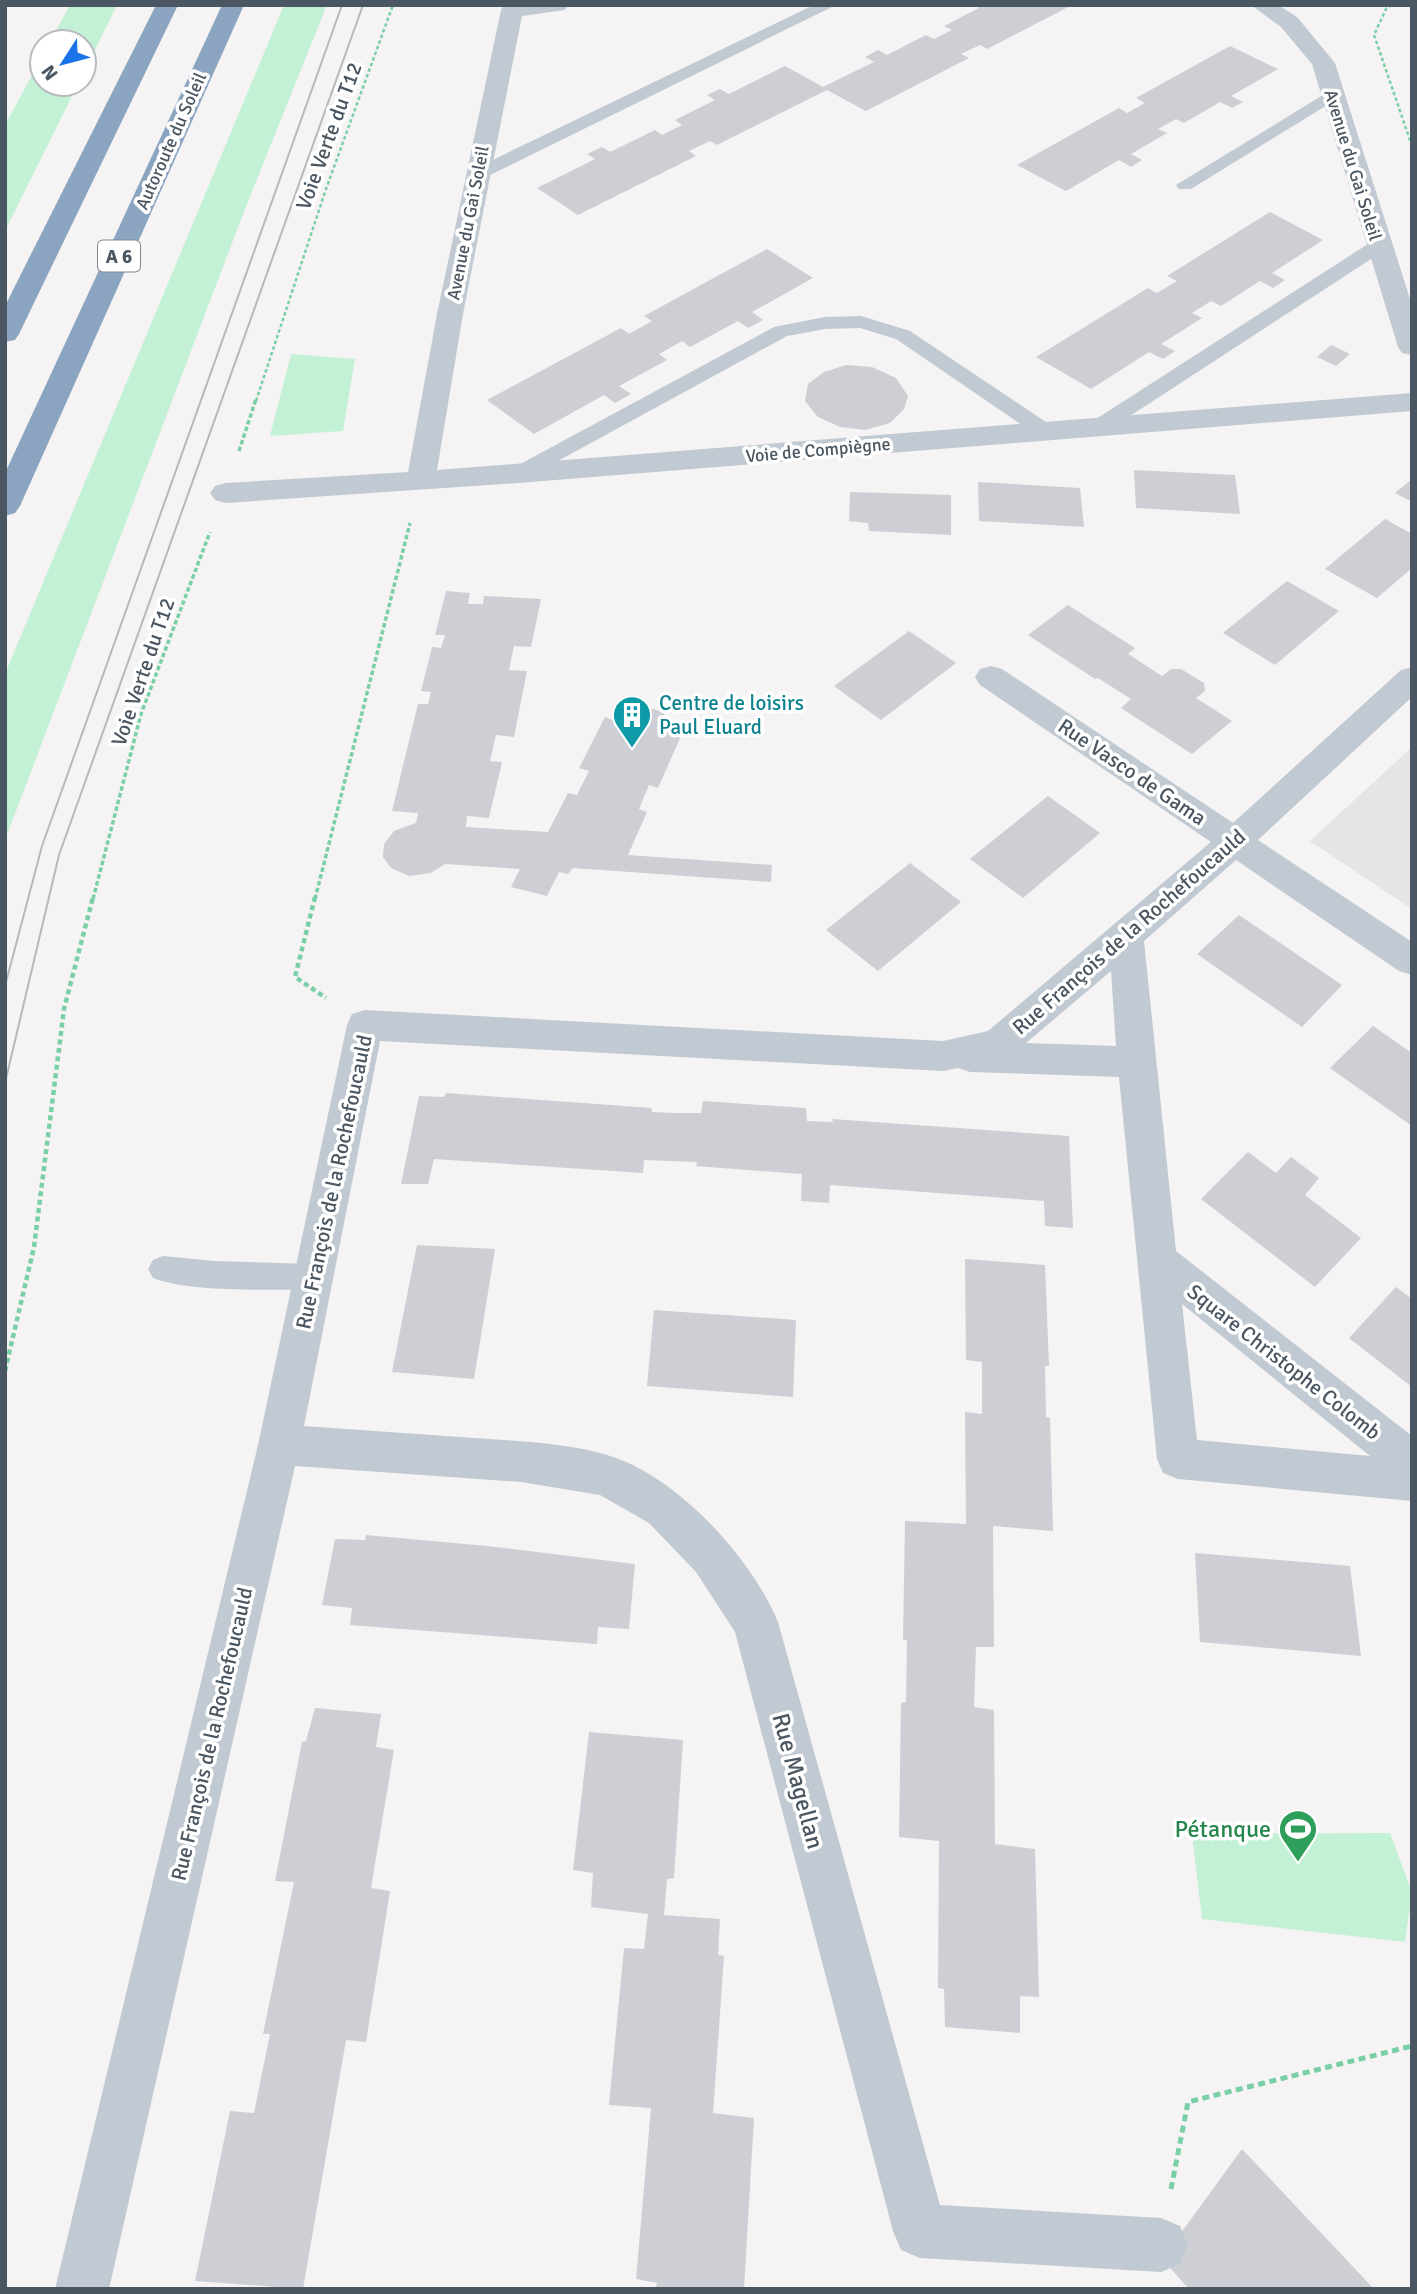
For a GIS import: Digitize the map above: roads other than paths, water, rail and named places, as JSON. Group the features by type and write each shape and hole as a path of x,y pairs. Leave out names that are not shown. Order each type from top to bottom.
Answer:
{"highway":[{"path":"5,334 167,5"},
{"name":"Autoroute du Soleil","path":"5,506 233,5"}],"street":[{"name":"Avenue du Gai Soleil","path":"421,481 450,314 513,7 557,5"},
{"name":"Avenue du Gai Soleil","path":"1262,5 1289,22 1323,62 1378,246 1412,347"},
{"name":"Voie de Compiègne","path":"225,493 518,474 1412,402"},
{"name":"Rue Vasco de Gama","path":"991,677 1412,961"},
{"name":"Rue François de la Rochefoucauld","path":"82,2289 279,1446 365,1025 943,1056 998,1044 1033,1017 1236,841 1412,678"},
{"name":"Square Christophe Colomb","path":"1126,937 1136,1062 1178,1459 1412,1480"},
{"path":"943,1056 1136,1062"},
{"name":"Square Christophe Colomb","path":"1157,1260 1412,1463"},
{"name":"Rue Magellan","path":"279,1446 521,1462 606,1475 664,1508 712,1557 755,1622 920,2231 1161,2245"}],"lane":[{"path":"480,173 828,5"},
{"path":"1185,185 1331,95"},
{"path":"1100,426 1378,246"},
{"path":"518,474 781,331 825,323 862,321 903,335 1045,431"},
{"path":"163,1269 215,1274 314,1277"}],"tram line":[{"path":"5,986 42,846 342,5"},
{"path":"5,1083 59,855 363,5"}],"place":[{"name":"Centre de loisirs Paul Eluard","path":"632,749"},
{"name":"Pétanque","path":"1298,1863"}]}
